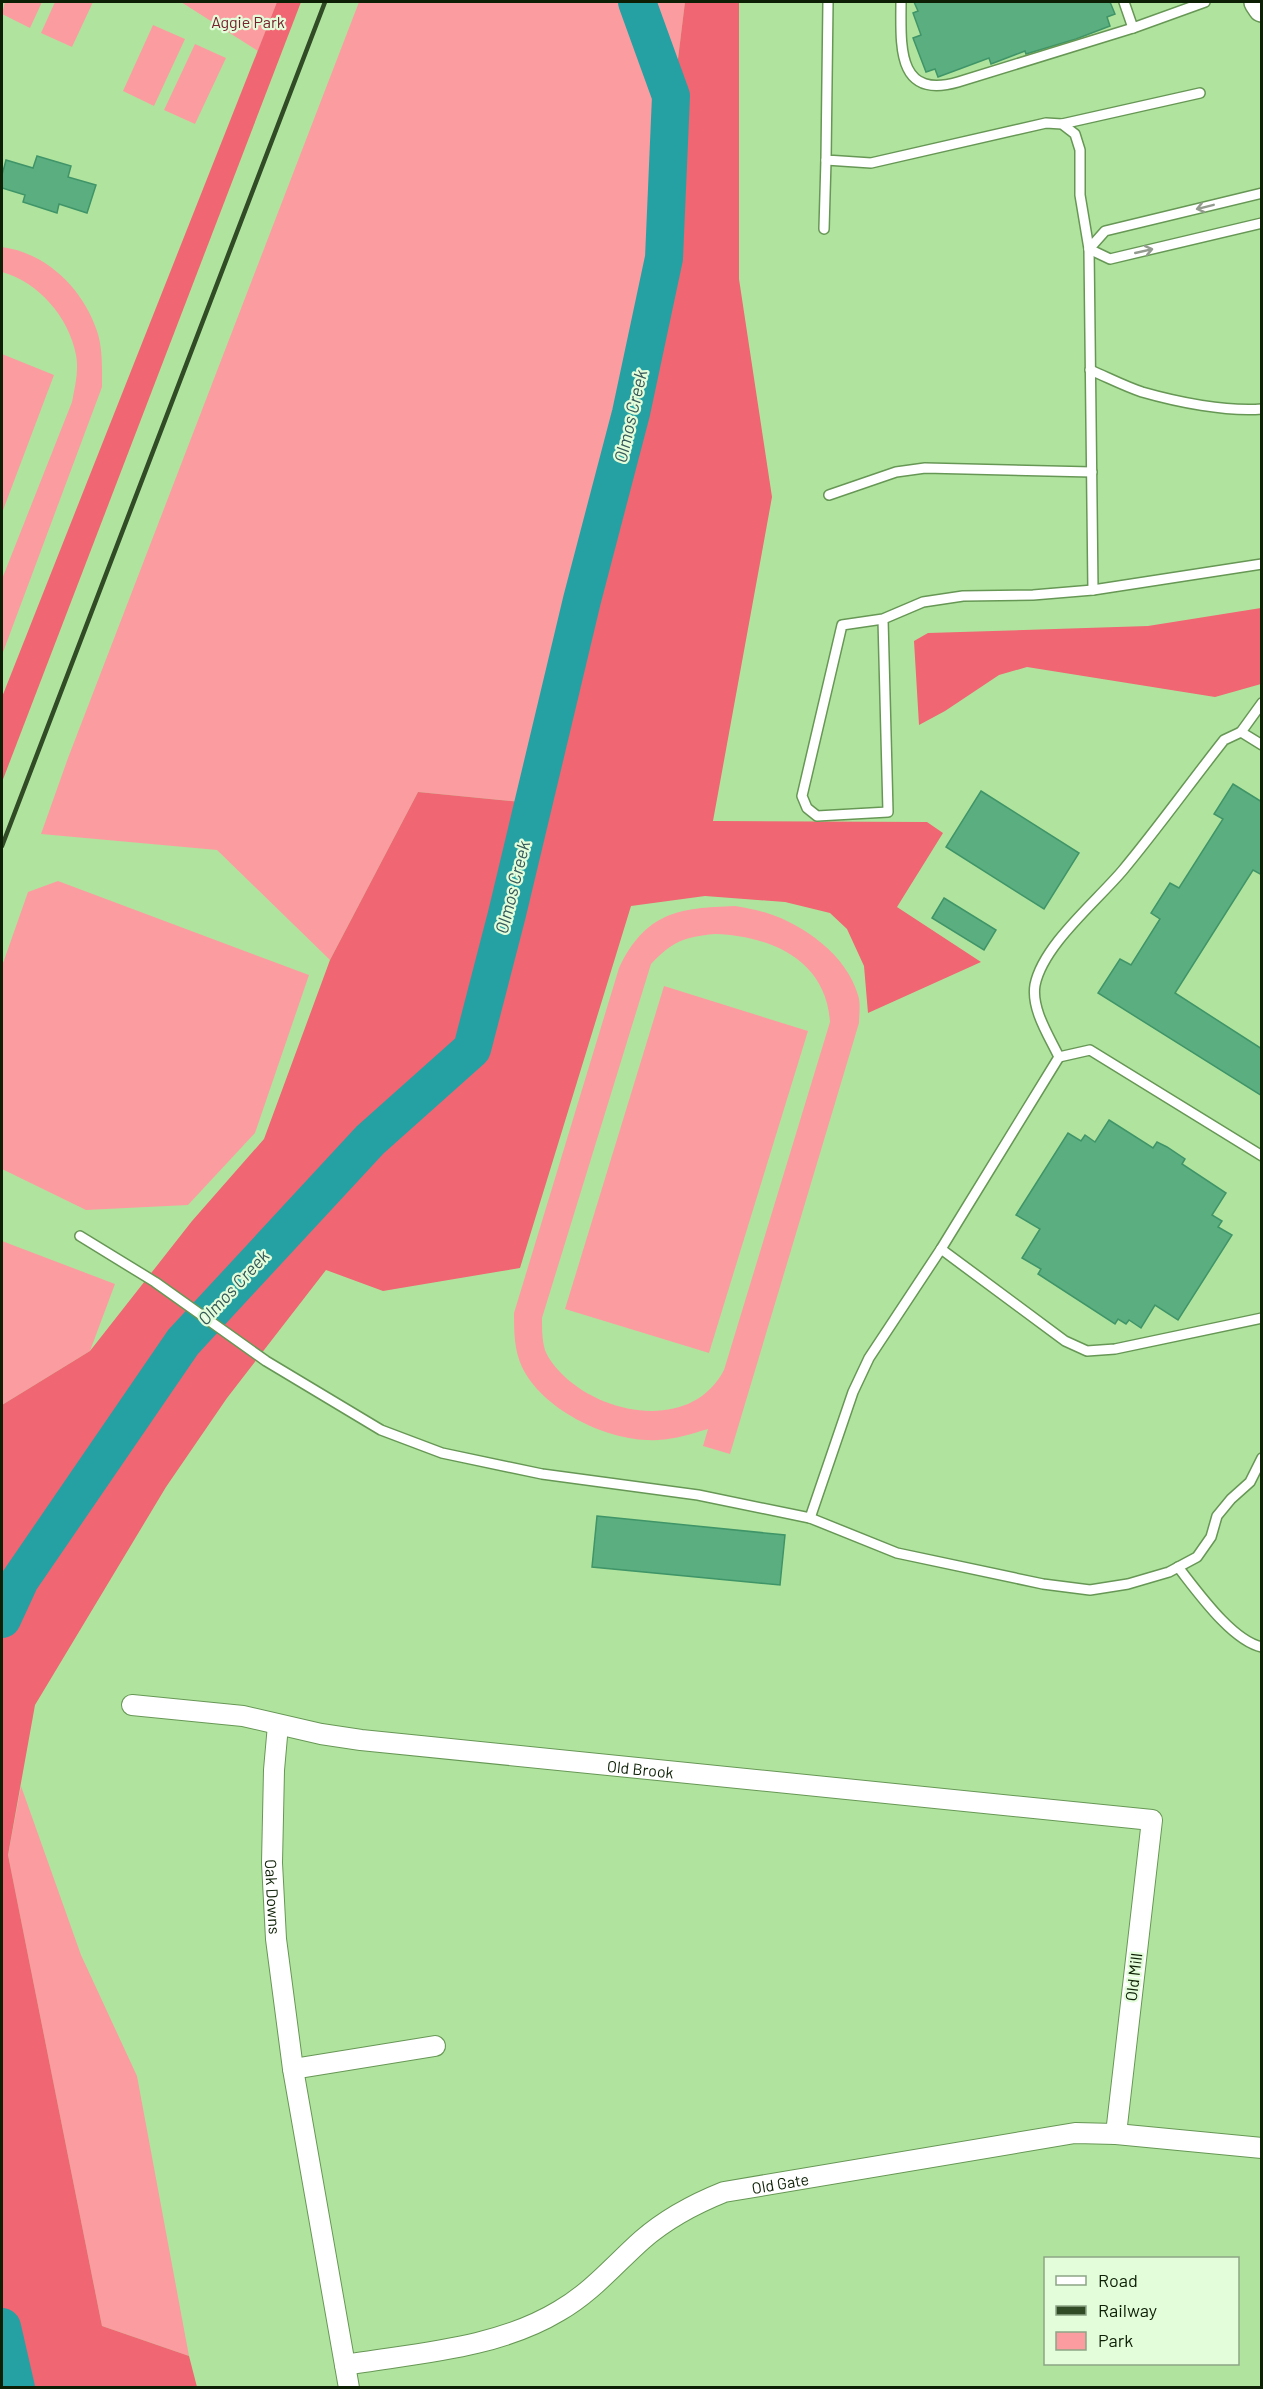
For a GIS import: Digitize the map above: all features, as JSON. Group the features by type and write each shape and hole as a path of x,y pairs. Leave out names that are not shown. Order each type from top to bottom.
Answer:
{"main road":[{"path":"1258,2 1262,8"}],"street":[{"name":"Old Brook","path":"132,1705 243,1716 278,1725 361,1740 1152,1820"},
{"name":"Oak Downs","path":"278,1725 274,1770 272,1863 276,1939 293,2069 349,2388"},
{"name":"Old Mill","path":"1116,2134 1152,1820"},
{"path":"293,2069 435,2046"},
{"name":"Old Gate","path":"345,2365 472,2344 507,2335 533,2324 582,2296 660,2226 702,2201 724,2192 1075,2133 1116,2134 1262,2148"}],"lane":[{"path":"824,228 828,2"},
{"path":"902,2 902,48 905,61 916,80 933,87 951,84 1133,28 1205,2"},
{"path":"1124,2 1133,28"},
{"path":"826,160 871,163 1046,123 1062,124 1200,93"},
{"path":"1062,124 1075,134 1080,150 1080,195 1089,249 1093,590"},
{"path":"1089,249 1105,231 1262,193"},
{"path":"1089,249 1110,259 1262,223"},
{"path":"1090,370 1141,391 1176,400 1244,410 1262,409"},
{"path":"829,495 896,472 925,468 1092,472"},
{"path":"883,619 888,812 817,816 807,808 802,796 842,625 883,619 923,602 963,596 1033,595 1093,590 1262,564"},
{"path":"1059,1057 1037,1007 1035,987 1040,967 1055,945 1123,870 1224,740 1241,732 1262,703"},
{"path":"1241,732 1262,746"},
{"path":"810,1518 853,1392 869,1358 941,1249 1059,1057 1090,1050 1262,1156"},
{"path":"80,1236 155,1282 266,1361 357,1416 391,1434 442,1453 542,1474 698,1495 810,1518 897,1553 1043,1584 1090,1590 1128,1584 1178,1567 1197,1557 1211,1537 1217,1516 1250,1482 1262,1458"},
{"path":"941,1249 1065,1341 1087,1351 1145,1343 1262,1318"},
{"path":"1178,1567 1212,1610 1250,1645 1262,1647"}],"green space":[{"path":"5,2 42,2 30,28 2,14"},
{"path":"55,2 93,2 72,47 41,33"},
{"name":"Aggie Park","path":"181,2 277,2 258,51"},
{"path":"359,2 685,2 659,213 601,488 521,802 418,792 330,960 217,850 41,834 68,758"},
{"path":"153,25 185,39 154,106 123,91"},
{"path":"195,44 226,58 195,124 164,110"},
{"path":"2,247 34,257 48,265 73,288 83,301 99,338 102,387 2,655 2,579 72,402 77,367 76,355 67,328 50,303 28,284 2,272"},
{"path":"2,354 54,375 2,513"},
{"path":"58,881 309,975 255,1133 188,1205 86,1210 2,1169 2,966 28,892"},
{"path":"735,906 767,913 796,925 810,934 823,944 844,967 858,995 860,1006 859,1023 730,1454 703,1446 708,1429 671,1439 640,1440 600,1430 580,1421 562,1410 532,1383 519,1361 514,1327 514,1313 619,968 629,949 653,924 680,912","holes":["715,934 736,936 775,946 792,955 807,967 818,982 826,1000 830,1022 724,1370 710,1389 692,1402 671,1409 648,1411 625,1408 603,1401 582,1390 558,1370 545,1350 542,1318 651,964 673,945 687,939"]},
{"path":"664,986 808,1031 709,1353 565,1309"},
{"path":"2,1241 115,1284 90,1351 2,1405"},
{"path":"21,1786 81,1955 137,2076 189,2356 102,2326 8,1855"}],"shaded area":[{"path":"277,2 301,2 2,782 2,697"},
{"path":"685,2 739,2 739,279 772,497 713,821 927,822 943,833 897,907 981,962 868,1013 864,966 847,929 830,913 785,902 705,896 631,906 520,1268 383,1291 326,1270 227,1398 166,1487 35,1705 8,1855 102,2326 189,2356 197,2387 2,2388 2,1405 90,1351 192,1221 264,1139 330,960 418,792 521,802 601,488 659,213"},
{"path":"1261,608 1261,684 1215,697 1027,667 999,675 945,711 919,725 914,641 928,633 1148,626"}],"building":[{"path":"914,2 1110,2 1115,14 1107,17 1110,26 1076,39 1026,54 1025,51 991,64 989,58 938,77 935,69 926,72 913,38 921,35 913,13 918,11"},
{"path":"37,156 71,166 68,177 96,185 87,213 59,204 57,213 23,202 25,195 2,188 2,175 6,160 33,168"},
{"path":"1233,784 1262,802 1262,875 1253,870 1175,993 1262,1049 1262,1096 1098,993 1120,959 1131,965 1160,919 1151,913 1170,883 1179,888 1223,819 1214,814"},
{"path":"981,791 1079,853 1044,909 946,847"},
{"path":"944,898 996,930 984,950 932,918"},
{"path":"1109,1120 1153,1148 1157,1142 1167,1147 1185,1159 1182,1164 1226,1193 1212,1215 1222,1221 1218,1227 1232,1235 1178,1320 1155,1305 1141,1328 1129,1320 1126,1324 1118,1319 1115,1324 1038,1274 1041,1269 1022,1258 1040,1229 1016,1215 1068,1133 1081,1141 1085,1135 1095,1142"},
{"path":"597,1516 785,1535 780,1585 592,1567"}],"waterway":[{"name":"Olmos Creek","path":"2,1619 20,1580 183,1342 370,1140 472,1049 507,914 582,600 631,413 664,258 671,96 637,2"},
{"name":"Olmos Creek","path":"2,2327 16,2388"}],"railway":[{"path":"2,846 325,2"}]}
